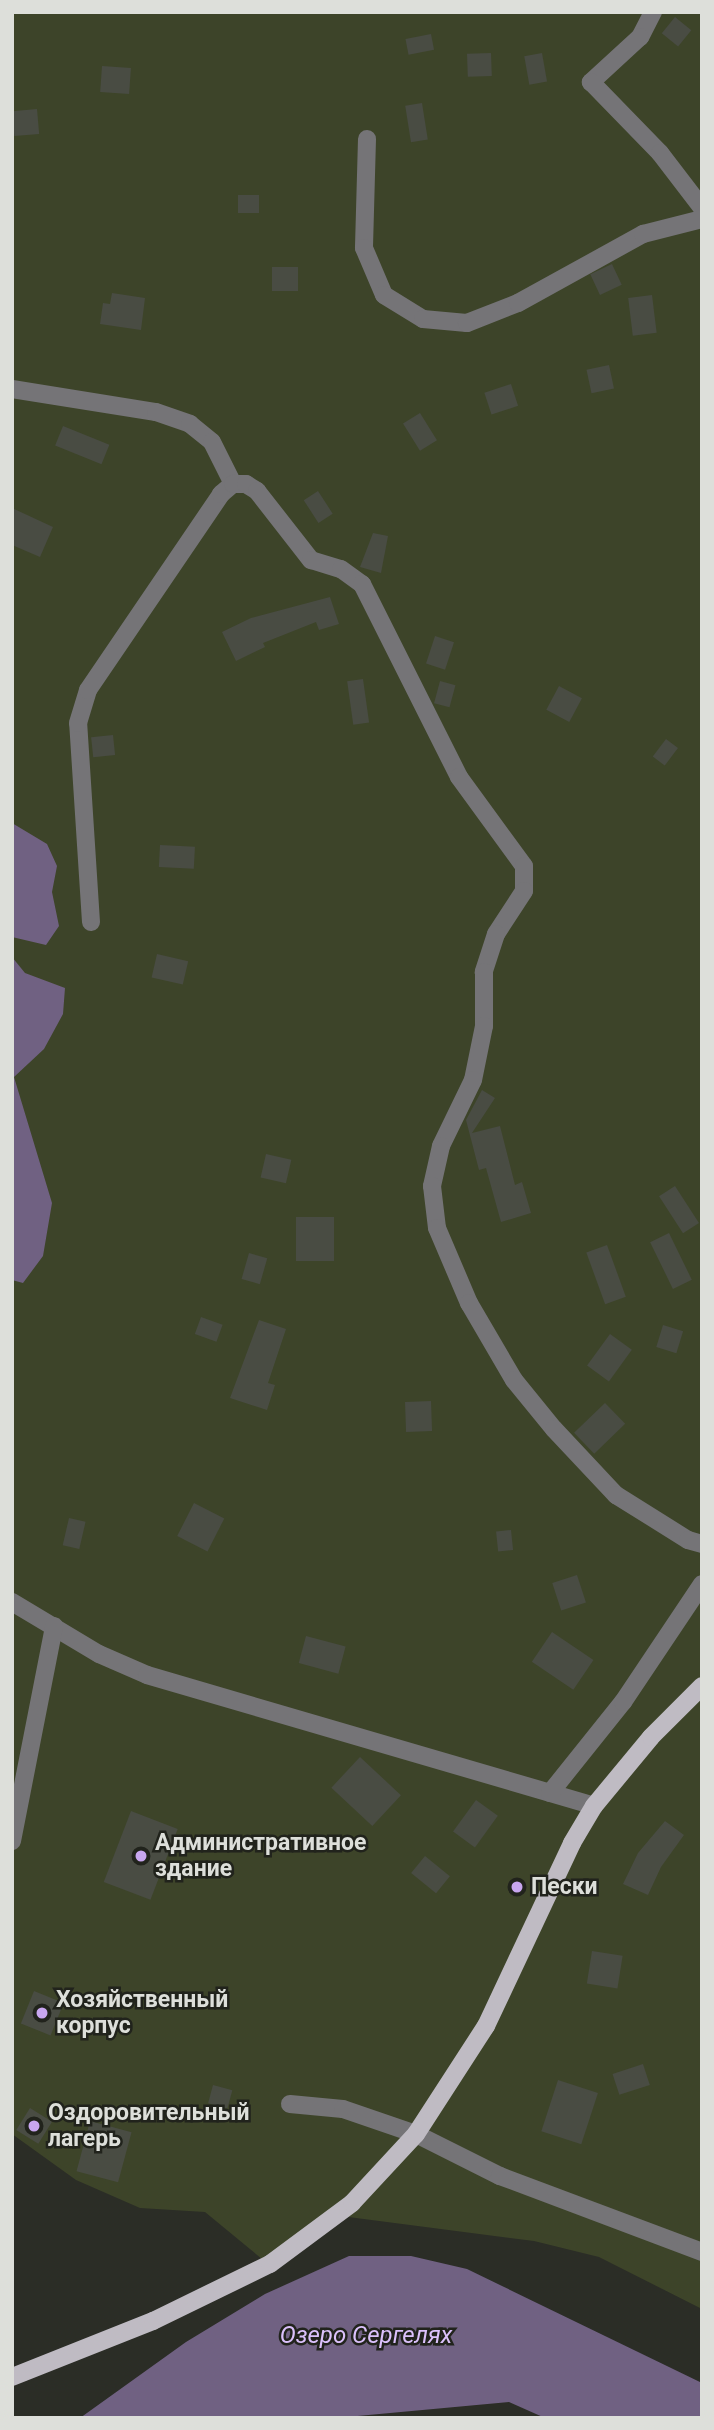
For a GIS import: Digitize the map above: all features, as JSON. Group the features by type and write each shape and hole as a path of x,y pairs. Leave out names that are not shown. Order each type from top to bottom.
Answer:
{"main road":[{"path":"12,2378 153,2322 271,2264 352,2203 416,2134 486,2026 572,1843 594,1806 702,1686"}],"street":[{"path":"653,12 639,37 592,82 660,153 702,208"},
{"path":"368,139 364,248 384,295 423,319 467,323 518,303 643,234 702,219"},
{"path":"12,389 156,412 190,424 212,442 233,484 257,491 311,560 341,569 362,584 459,777 524,866 524,891 496,934 484,972 484,1026 473,1080 441,1146 432,1186 437,1228 469,1303 514,1380 589,1468 616,1495 654,1521 702,1544"},
{"path":"91,922 78,723 88,690 221,494 233,484"},
{"path":"551,1793 623,1702 702,1584"},
{"path":"12,1602 99,1654 147,1675 594,1806"},
{"path":"12,1841 54,1626"},
{"path":"290,2104 343,2109 416,2134 500,2176 702,2252"}],"green space":[{"path":"12,12 702,12 702,2309 599,2257 534,2241 333,2215 262,2259 205,2212 140,2208 76,2180 12,2134"}],"water":[{"path":"12,823 47,844 57,866 52,892 59,926 46,945 12,937"},
{"path":"12,957 25,973 65,988 63,1014 44,1049 14,1077 52,1203 43,1256 23,1283 12,1280"},
{"name":"Озеро Сергелях","path":"349,2256 411,2256 467,2269 702,2383 702,2418 545,2418 509,2402 336,2418 80,2418 186,2342 265,2294"}],"building":[{"path":"675,17 691,30 678,47 662,33"},
{"path":"431,34 434,50 409,55 405,39"},
{"path":"491,53 492,76 468,77 467,54"},
{"path":"542,53 547,82 529,85 524,56"},
{"path":"102,66 131,68 129,94 100,92"},
{"path":"422,103 428,140 411,142 405,106"},
{"path":"37,109 39,134 14,136 12,111"},
{"path":"238,195 259,195 259,213 238,213"},
{"path":"612,264 622,285 600,295 590,274"},
{"path":"272,267 298,267 298,291 272,291"},
{"path":"112,293 145,298 141,330 100,324 103,303 110,304"},
{"path":"652,295 657,333 633,336 628,298"},
{"path":"609,365 614,388 591,393 587,370"},
{"path":"511,384 518,406 491,415 484,393"},
{"path":"420,413 437,440 420,451 403,424"},
{"path":"63,426 109,445 101,464 55,445"},
{"path":"318,491 333,514 318,523 304,500"},
{"path":"12,508 53,527 40,557 12,545"},
{"path":"373,533 388,536 381,573 360,567"},
{"path":"330,597 339,624 319,630 316,622 263,643 265,647 236,661 222,632 251,618"},
{"path":"435,636 454,642 445,670 426,664"},
{"path":"363,679 369,723 353,725 347,681"},
{"path":"440,681 455,685 450,707 434,703"},
{"path":"559,686 582,698 569,722 546,710"},
{"path":"113,735 115,755 93,757 91,737"},
{"path":"666,739 678,748 665,766 653,757"},
{"path":"160,845 195,847 194,869 159,867"},
{"path":"157,954 188,961 183,985 152,977"},
{"path":"482,1090 495,1098 472,1133 500,1126 515,1185 522,1182 531,1213 501,1222 486,1168 479,1170 466,1120"},
{"path":"266,1154 291,1160 286,1183 261,1177"},
{"path":"675,1186 699,1223 683,1233 659,1196"},
{"path":"296,1217 334,1217 334,1261 296,1261"},
{"path":"669,1233 692,1280 673,1289 650,1242"},
{"path":"607,1245 626,1297 605,1304 586,1253"},
{"path":"249,1253 267,1258 260,1284 242,1279"},
{"path":"201,1317 223,1325 216,1342 195,1334"},
{"path":"259,1320 286,1329 268,1383 275,1385 267,1410 230,1398"},
{"path":"663,1325 683,1331 676,1353 656,1347"},
{"path":"610,1334 632,1350 609,1381 587,1366"},
{"path":"431,1401 432,1431 406,1432 405,1402"},
{"path":"605,1403 625,1424 594,1454 574,1433"},
{"path":"194,1503 224,1518 207,1551 177,1536"},
{"path":"69,1518 86,1522 79,1549 63,1545"},
{"path":"511,1530 513,1550 498,1551 496,1532"},
{"path":"577,1575 586,1603 561,1611 552,1583"},
{"path":"552,1632 593,1660 573,1690 532,1662"},
{"path":"306,1636 346,1647 338,1674 299,1663"},
{"path":"360,1757 401,1795 372,1826 331,1788"},
{"path":"476,1800 498,1816 475,1847 453,1832"},
{"name":"Административное здание","path":"131,1811 178,1829 150,1900 104,1882"},
{"path":"665,1821 684,1835 661,1867 648,1895 623,1884 638,1853"},
{"path":"425,1856 450,1876 436,1893 411,1873"},
{"path":"592,1951 623,1956 617,1988 587,1984"},
{"name":"Хозяйственный корпус","path":"34,1991 64,2003 51,2035 21,2023"},
{"path":"643,2064 650,2085 619,2095 613,2074"},
{"path":"558,2080 598,2093 581,2144 541,2131"},
{"path":"213,2085 232,2090 227,2109 208,2103"},
{"name":"Оздоровительный лагерь","path":"30,2108 52,2122 38,2144 16,2130"},
{"path":"90,2121 132,2132 118,2182 77,2171"}],"place":[{"name":"Административное здание","path":"141,1856"},
{"name":"Пески","path":"517,1887"},
{"name":"Хозяйственный корпус","path":"42,2013"},
{"name":"Оздоровительный лагерь","path":"34,2126"}]}
